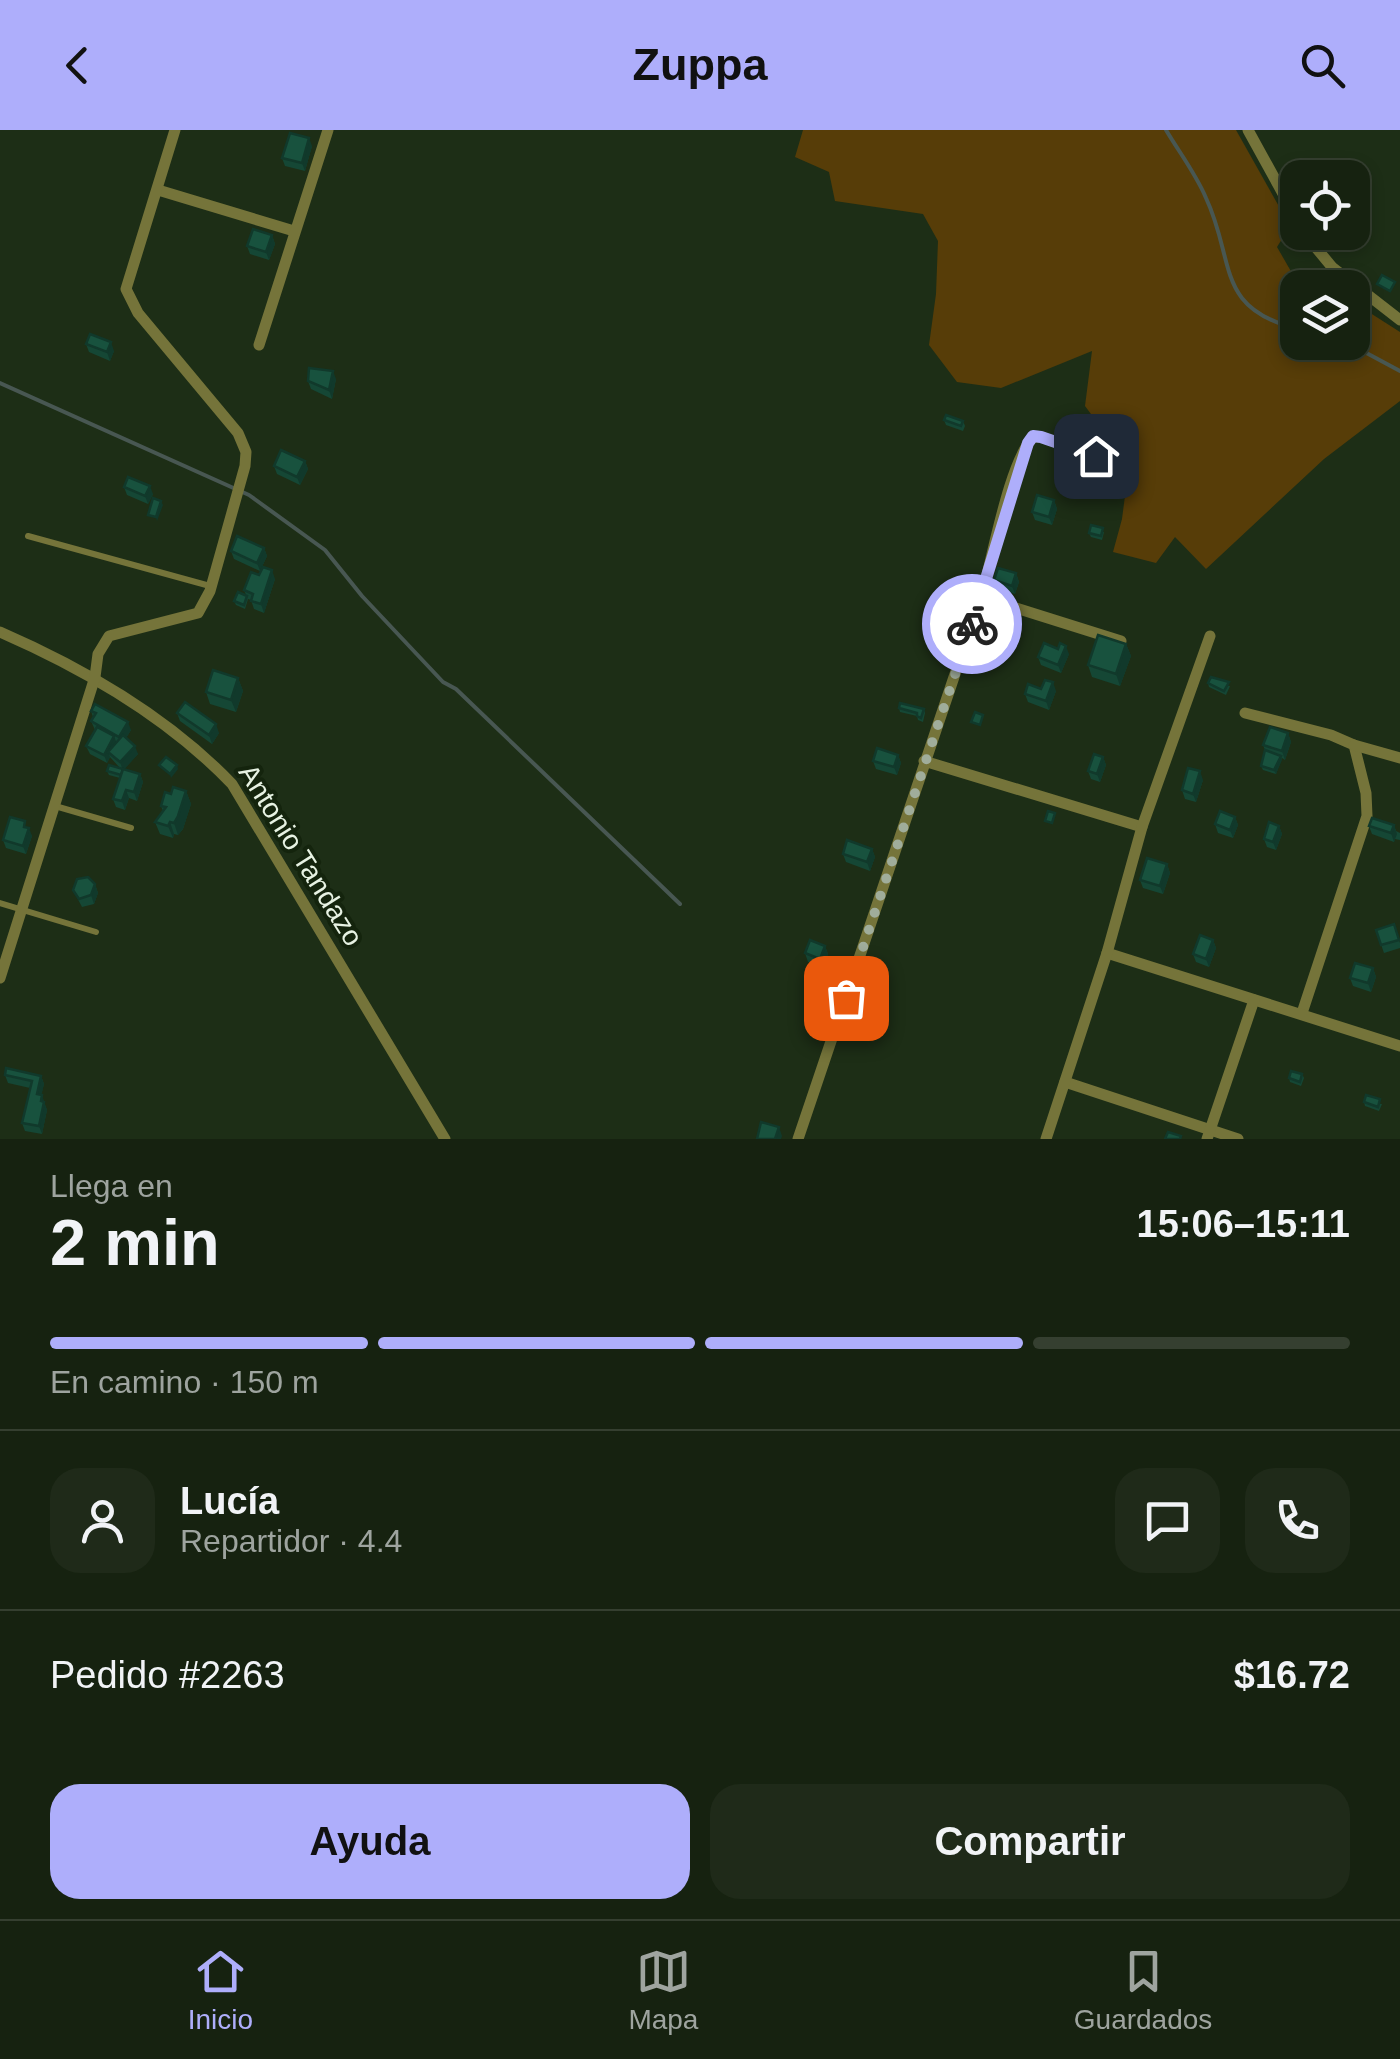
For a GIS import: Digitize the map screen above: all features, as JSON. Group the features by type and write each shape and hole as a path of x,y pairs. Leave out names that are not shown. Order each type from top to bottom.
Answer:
{"street":[{"path":"0,978 95,676 98,654 109,636 198,613 212,586 245,466 246,452 238,433 130,301 126,288 176,130"},
{"path":"259,345 328,130"},
{"path":"1248,130 1280,188"},
{"path":"158,190 294,231"},
{"path":"1318,250 1332,267 1400,320"},
{"path":"798,1139 981,598 1028,443 1033,436 1041,437 1096,456"},
{"path":"981,598 1122,642"},
{"name":"Antonio Tandazo","path":"0,632 95,676 190,745 232,784 445,1139"},
{"path":"1046,1139 1107,953 1142,827 1210,636"},
{"path":"1244,713 1400,758"},
{"path":"1302,1013 1367,816 1366,793 1354,744"},
{"path":"924,762 1142,827"},
{"path":"1107,953 1400,1046"},
{"path":"1208,1134 1254,1000"},
{"path":"1064,1082 1208,1134 1238,1139"}],"lane":[{"path":"28,536 212,586"},
{"path":"54,806 131,828"},
{"path":"0,903 96,932"}],"shaded area":[{"path":"803,130 1236,130 1280,208 1277,247 1290,270 1280,270 1280,360 1370,360 1370,313 1400,332 1400,401 1324,459 1206,569 1175,537 1156,563 1113,552 1129,465 1085,406 1092,351 1001,388 957,382 929,345 938,241 923,214 835,201 829,172 795,157"}],"building":[{"path":"290,133 309,138 302,163 282,158"},
{"path":"253,229 272,235 266,252 247,246"},
{"path":"1382,275 1395,282 1390,291 1377,284"},
{"path":"90,334 111,342 107,352 86,344"},
{"path":"309,368 333,371 329,390 308,381"},
{"path":"946,415 963,421 961,426 944,420"},
{"path":"281,450 305,461 297,477 274,466"},
{"path":"128,477 150,486 145,496 124,487"},
{"path":"1037,495 1054,500 1049,517 1032,512"},
{"path":"153,498 161,501 156,517 148,515"},
{"path":"1091,525 1103,528 1101,536 1089,533"},
{"path":"237,536 264,548 257,563 231,551"},
{"path":"263,567 272,570 261,604 251,601 253,594 244,590 251,572 259,575"},
{"path":"998,568 1016,573 1012,586 994,580"},
{"path":"238,592 247,596 244,605 234,601"},
{"path":"978,630 1005,639 1003,647 976,637"},
{"path":"1003,630 1011,632 1008,642 1000,638"},
{"path":"1098,635 1126,644 1116,674 1088,665"},
{"path":"1044,643 1058,649 1060,643 1066,646 1058,665 1038,657"},
{"path":"213,670 238,678 231,700 206,692"},
{"path":"1211,677 1229,682 1224,691 1208,683"},
{"path":"1045,680 1053,682 1046,701 1025,694 1028,684 1041,689"},
{"path":"185,702 216,724 209,735 177,713"},
{"path":"900,703 924,709 921,718 899,708"},
{"path":"95,704 128,722 119,737 91,721 96,713 91,711"},
{"path":"975,712 983,715 980,725 971,722"},
{"path":"97,727 114,736 104,755 86,746"},
{"path":"1270,727 1288,733 1282,751 1263,745"},
{"path":"123,735 135,746 120,762 108,752"},
{"path":"877,748 898,755 894,767 873,761"},
{"path":"1265,750 1281,756 1274,770 1261,766"},
{"path":"1094,754 1103,757 1097,774 1088,771"},
{"path":"166,757 177,765 170,774 159,765"},
{"path":"109,765 123,769 121,775 107,771"},
{"path":"1188,768 1200,771 1193,794 1182,790"},
{"path":"123,769 140,774 134,792 126,790 122,801 113,799"},
{"path":"173,787 186,791 178,816 168,826 155,822 166,807 161,806 165,792 171,794"},
{"path":"1048,811 1055,813 1052,823 1045,821"},
{"path":"1220,811 1235,817 1230,830 1215,824"},
{"path":"10,817 25,821 24,827 29,828 23,846 3,840"},
{"path":"1372,818 1394,825 1391,833 1369,826"},
{"path":"1269,822 1279,826 1273,842 1264,839"},
{"path":"847,840 872,849 867,862 843,854"},
{"path":"1147,858 1167,864 1160,886 1140,880"},
{"path":"88,877 95,884 91,895 79,899 73,890 77,879"},
{"path":"1394,924 1399,940 1381,945 1376,930"},
{"path":"1200,935 1213,940 1206,959 1193,954"},
{"path":"810,940 825,946 820,959 805,953"},
{"path":"1355,963 1373,968 1368,983 1350,978"},
{"path":"6,1068 41,1076 37,1094 42,1095 44,1102 39,1126 22,1123 32,1081 5,1075"},
{"path":"1291,1071 1302,1074 1300,1082 1289,1078"},
{"path":"1366,1095 1380,1099 1378,1107 1364,1102"},
{"path":"761,1122 779,1127 775,1139 757,1139"},
{"path":"1168,1132 1181,1136 1180,1139 1165,1139"}],"waterway":[{"path":"1166,130 1206,198 1240,295 1252,309 1280,323"},
{"path":"1370,355 1400,371"},
{"path":"0,383 249,495 325,550 362,596 443,682 456,689 680,904"}],"way so far":[{"path":"846,998 972,624"}],"route":[{"path":"972,624 1013,483 1033,436 1096,456"}]}
